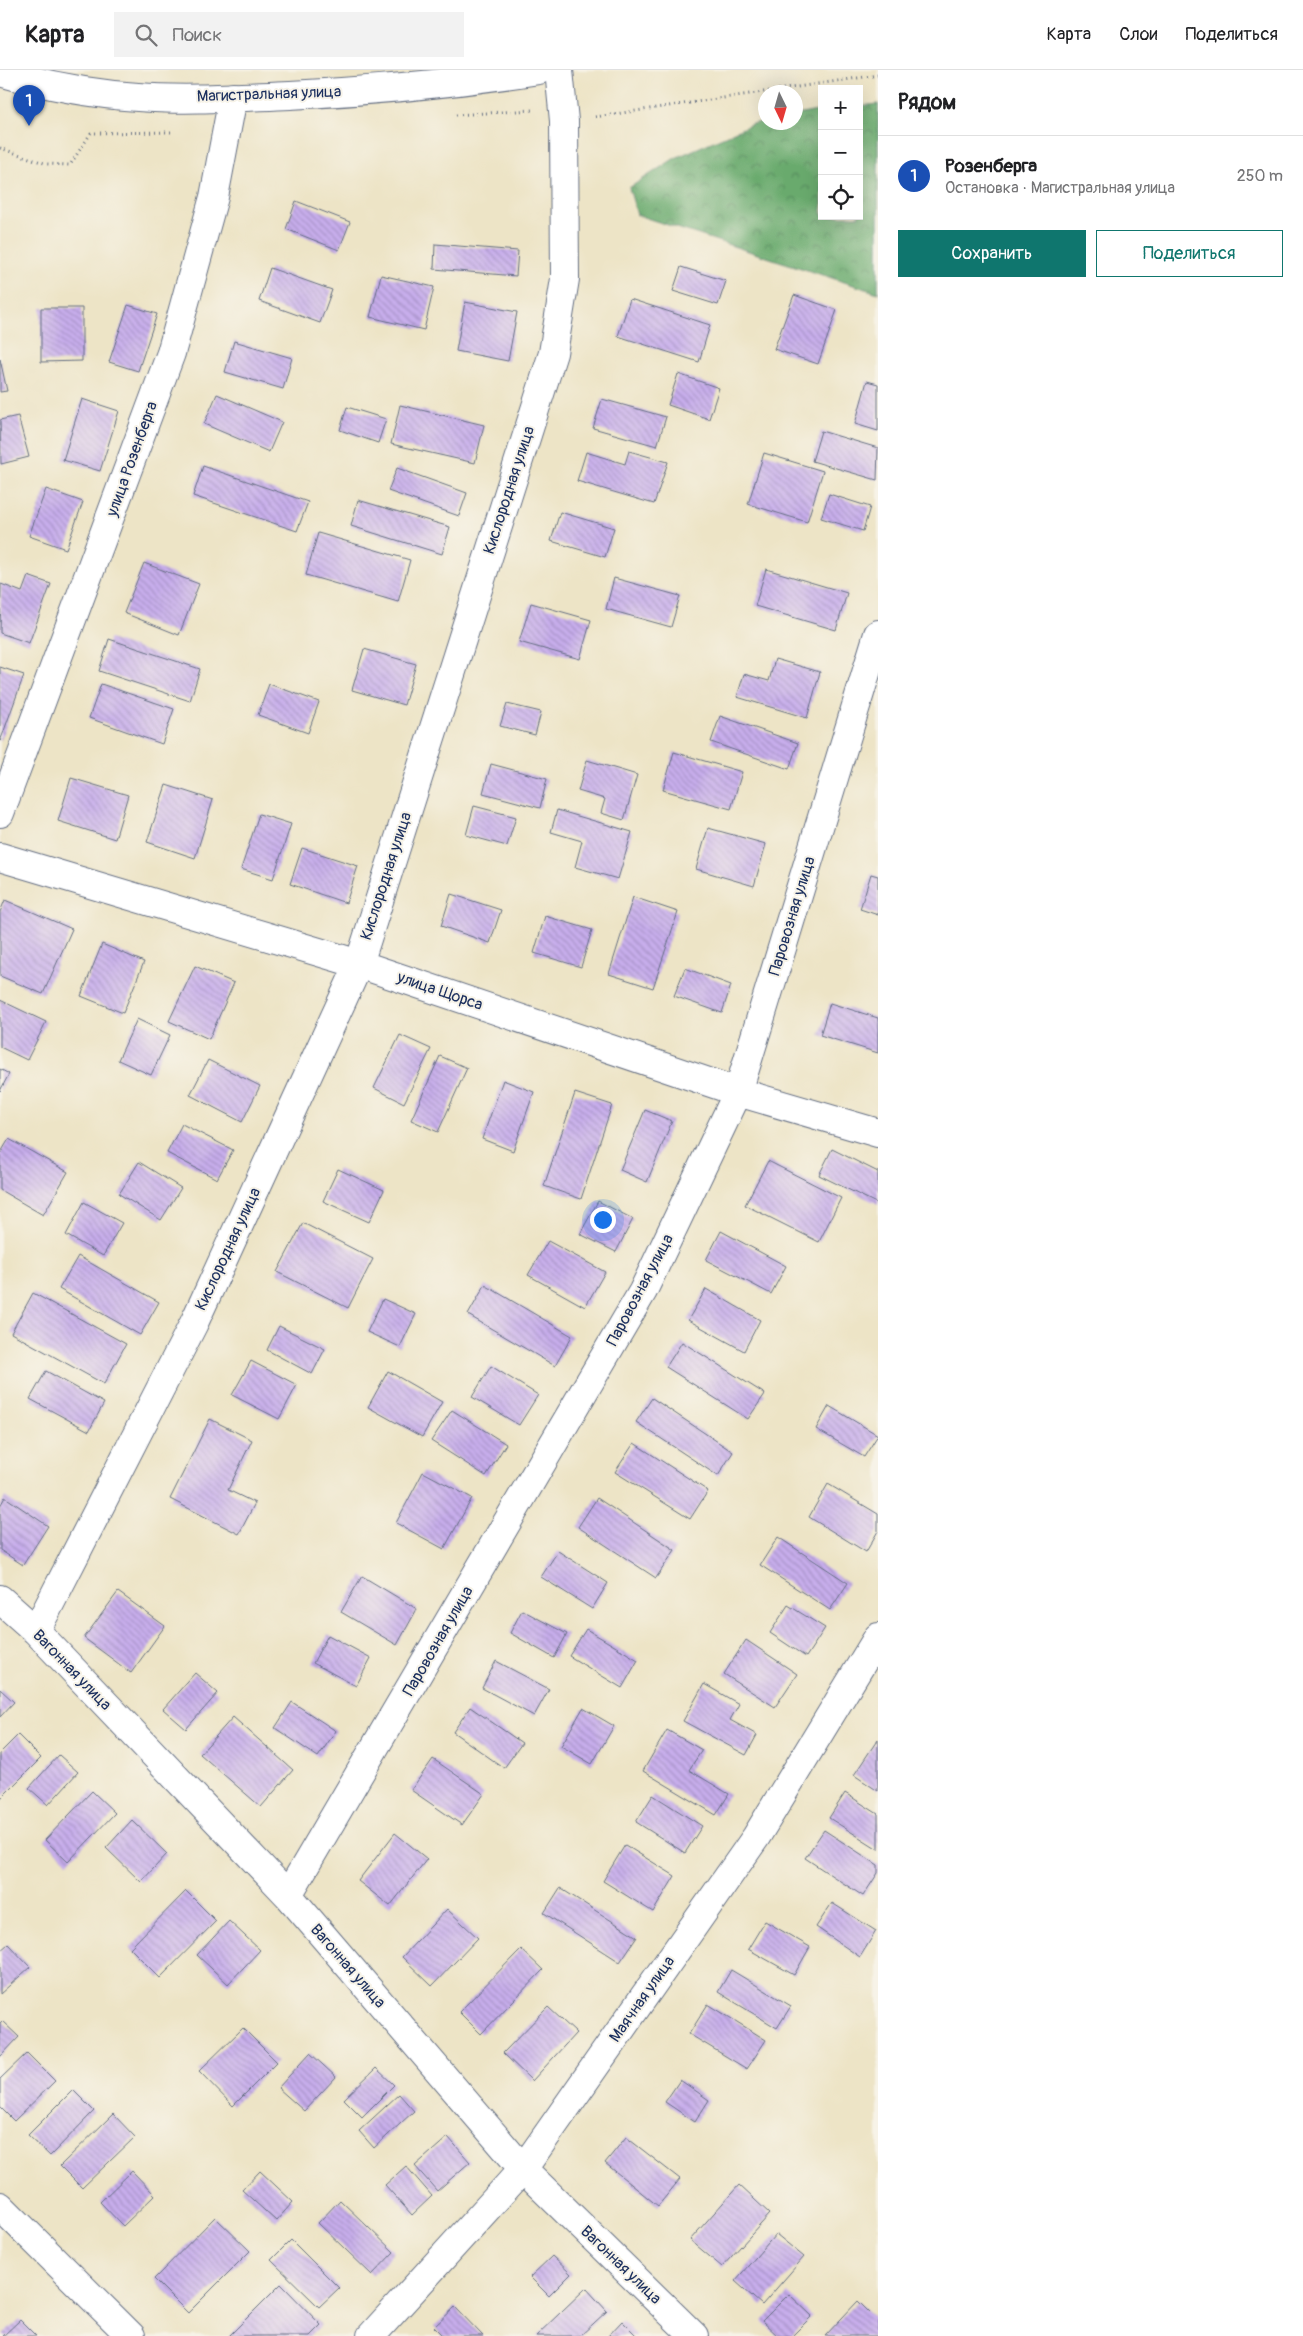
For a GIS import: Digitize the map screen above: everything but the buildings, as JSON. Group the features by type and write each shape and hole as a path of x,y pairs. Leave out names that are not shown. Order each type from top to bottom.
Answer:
{"street":[{"name":"Магистральная улица","path":"0,72 46,85 138,97 233,97 366,91 459,82 539,70"},
{"name":"Кислородная улица","path":"36,1632 194,1323 359,964 553,353 565,279 564,121 559,70"},
{"name":"улица Розенберга","path":"0,813 171,353 214,197 233,97"},
{"name":"Паровозная улица","path":"288,1895 643,1292 738,1092 878,634"},
{"name":"улица Щорса","path":"0,857 359,964 738,1092 878,1133"},
{"name":"Вагонная улица","path":"0,1599 36,1632 288,1895 523,2169 694,2336"},
{"name":"Маячная улица","path":"371,2336 523,2169 756,1837 878,1636"},
{"path":"0,2206 131,2336"}],"path":[{"path":"594,117 878,75"},
{"path":"454,115 544,109 564,121"},
{"path":"0,148 47,164 70,164 91,133 178,132"}],"green space":[{"path":"878,104 878,293 637,215 629,188 675,158 758,123 758,130 803,130 803,114 818,111 818,220 863,220 863,106"}],"place":[{"name":"Розенберга","path":"29,126"}]}
